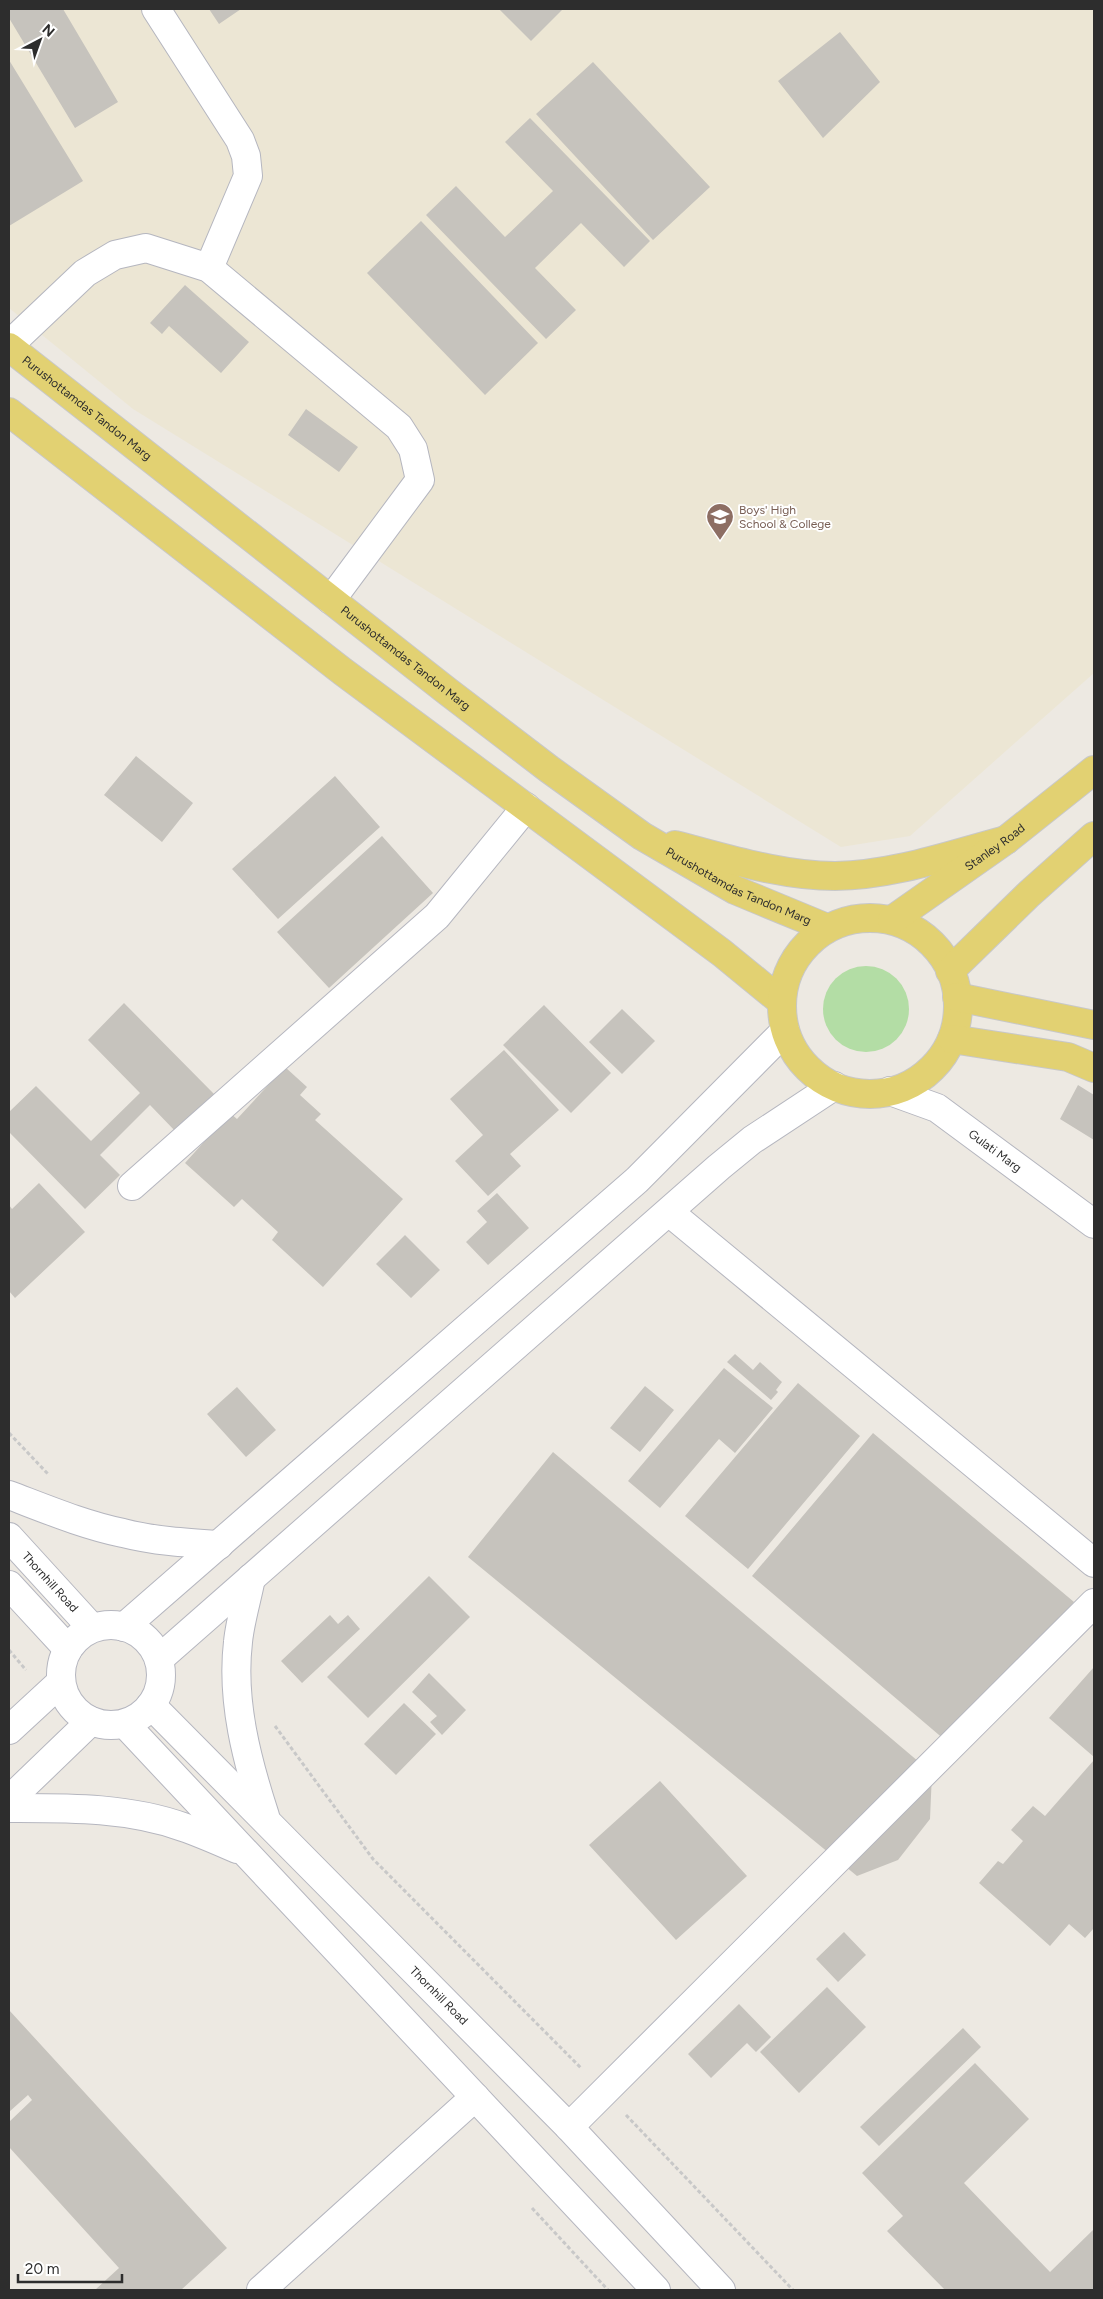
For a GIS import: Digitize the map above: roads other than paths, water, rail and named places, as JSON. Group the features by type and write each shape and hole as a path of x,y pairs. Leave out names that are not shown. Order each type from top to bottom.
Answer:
{"main road":[{"name":"Purushottamdas Tandon Marg","path":"9,346 549,769 642,836 735,890 827,928"},
{"path":"9,412 342,671 722,953 782,1002"},
{"name":"Stanley Road","path":"892,920 1006,840 1094,770"},
{"path":"642,836 791,872 834,876 870,874 913,865 1006,840"},
{"path":"954,984 1029,894 1094,836"},
{"path":"870,918 892,920 916,931 937,948 954,984 957,1018 952,1039 941,1057 927,1072 910,1084 890,1091 862,1094 834,1086 813,1073 796,1054 785,1031 782,1002 788,972 804,947 827,928 848,920 870,918"},
{"path":"954,984 1094,1025"},
{"path":"952,1039 1068,1057 1094,1068"}],"street":[{"path":"156,9 240,140 246,156 248,176 209,268"},
{"path":"9,346 84,273 115,255 146,248 209,268 399,427 413,449 420,480 331,600"},
{"path":"132,1186 437,916 526,807"},
{"path":"124,1627 637,1180 785,1031"},
{"path":"159,1659 752,1140 834,1086"},
{"name":"Gulati Marg","path":"890,1091 937,1108 1094,1224"},
{"path":"669,1212 1094,1563"},
{"path":"9,1495 48,1510 123,1534 180,1543 219,1545"},
{"name":"Thornhill Road","path":"9,1537 92,1628"},
{"path":"251,1578 238,1642 236,1690 253,1779 267,1822"},
{"path":"9,1585 68,1649"},
{"path":"569,2127 1094,1603"},
{"path":"109,1625 124,1627 145,1639 159,1659 161,1675 159,1691 152,1705 140,1716 125,1724 108,1725 91,1721 77,1712 66,1698 61,1682 62,1665 68,1649 79,1637 92,1628 109,1625"},
{"path":"9,1730 61,1682"},
{"name":"Thornhill Road","path":"152,1705 569,2127 721,2290"},
{"path":"9,1800 91,1721"},
{"path":"125,1724 656,2290"},
{"path":"9,1808 75,1808 127,1813 182,1826 245,1852"},
{"path":"261,2290 475,2097"}],"place":[{"name":"Boys' High School & College","path":"720,541"}]}
